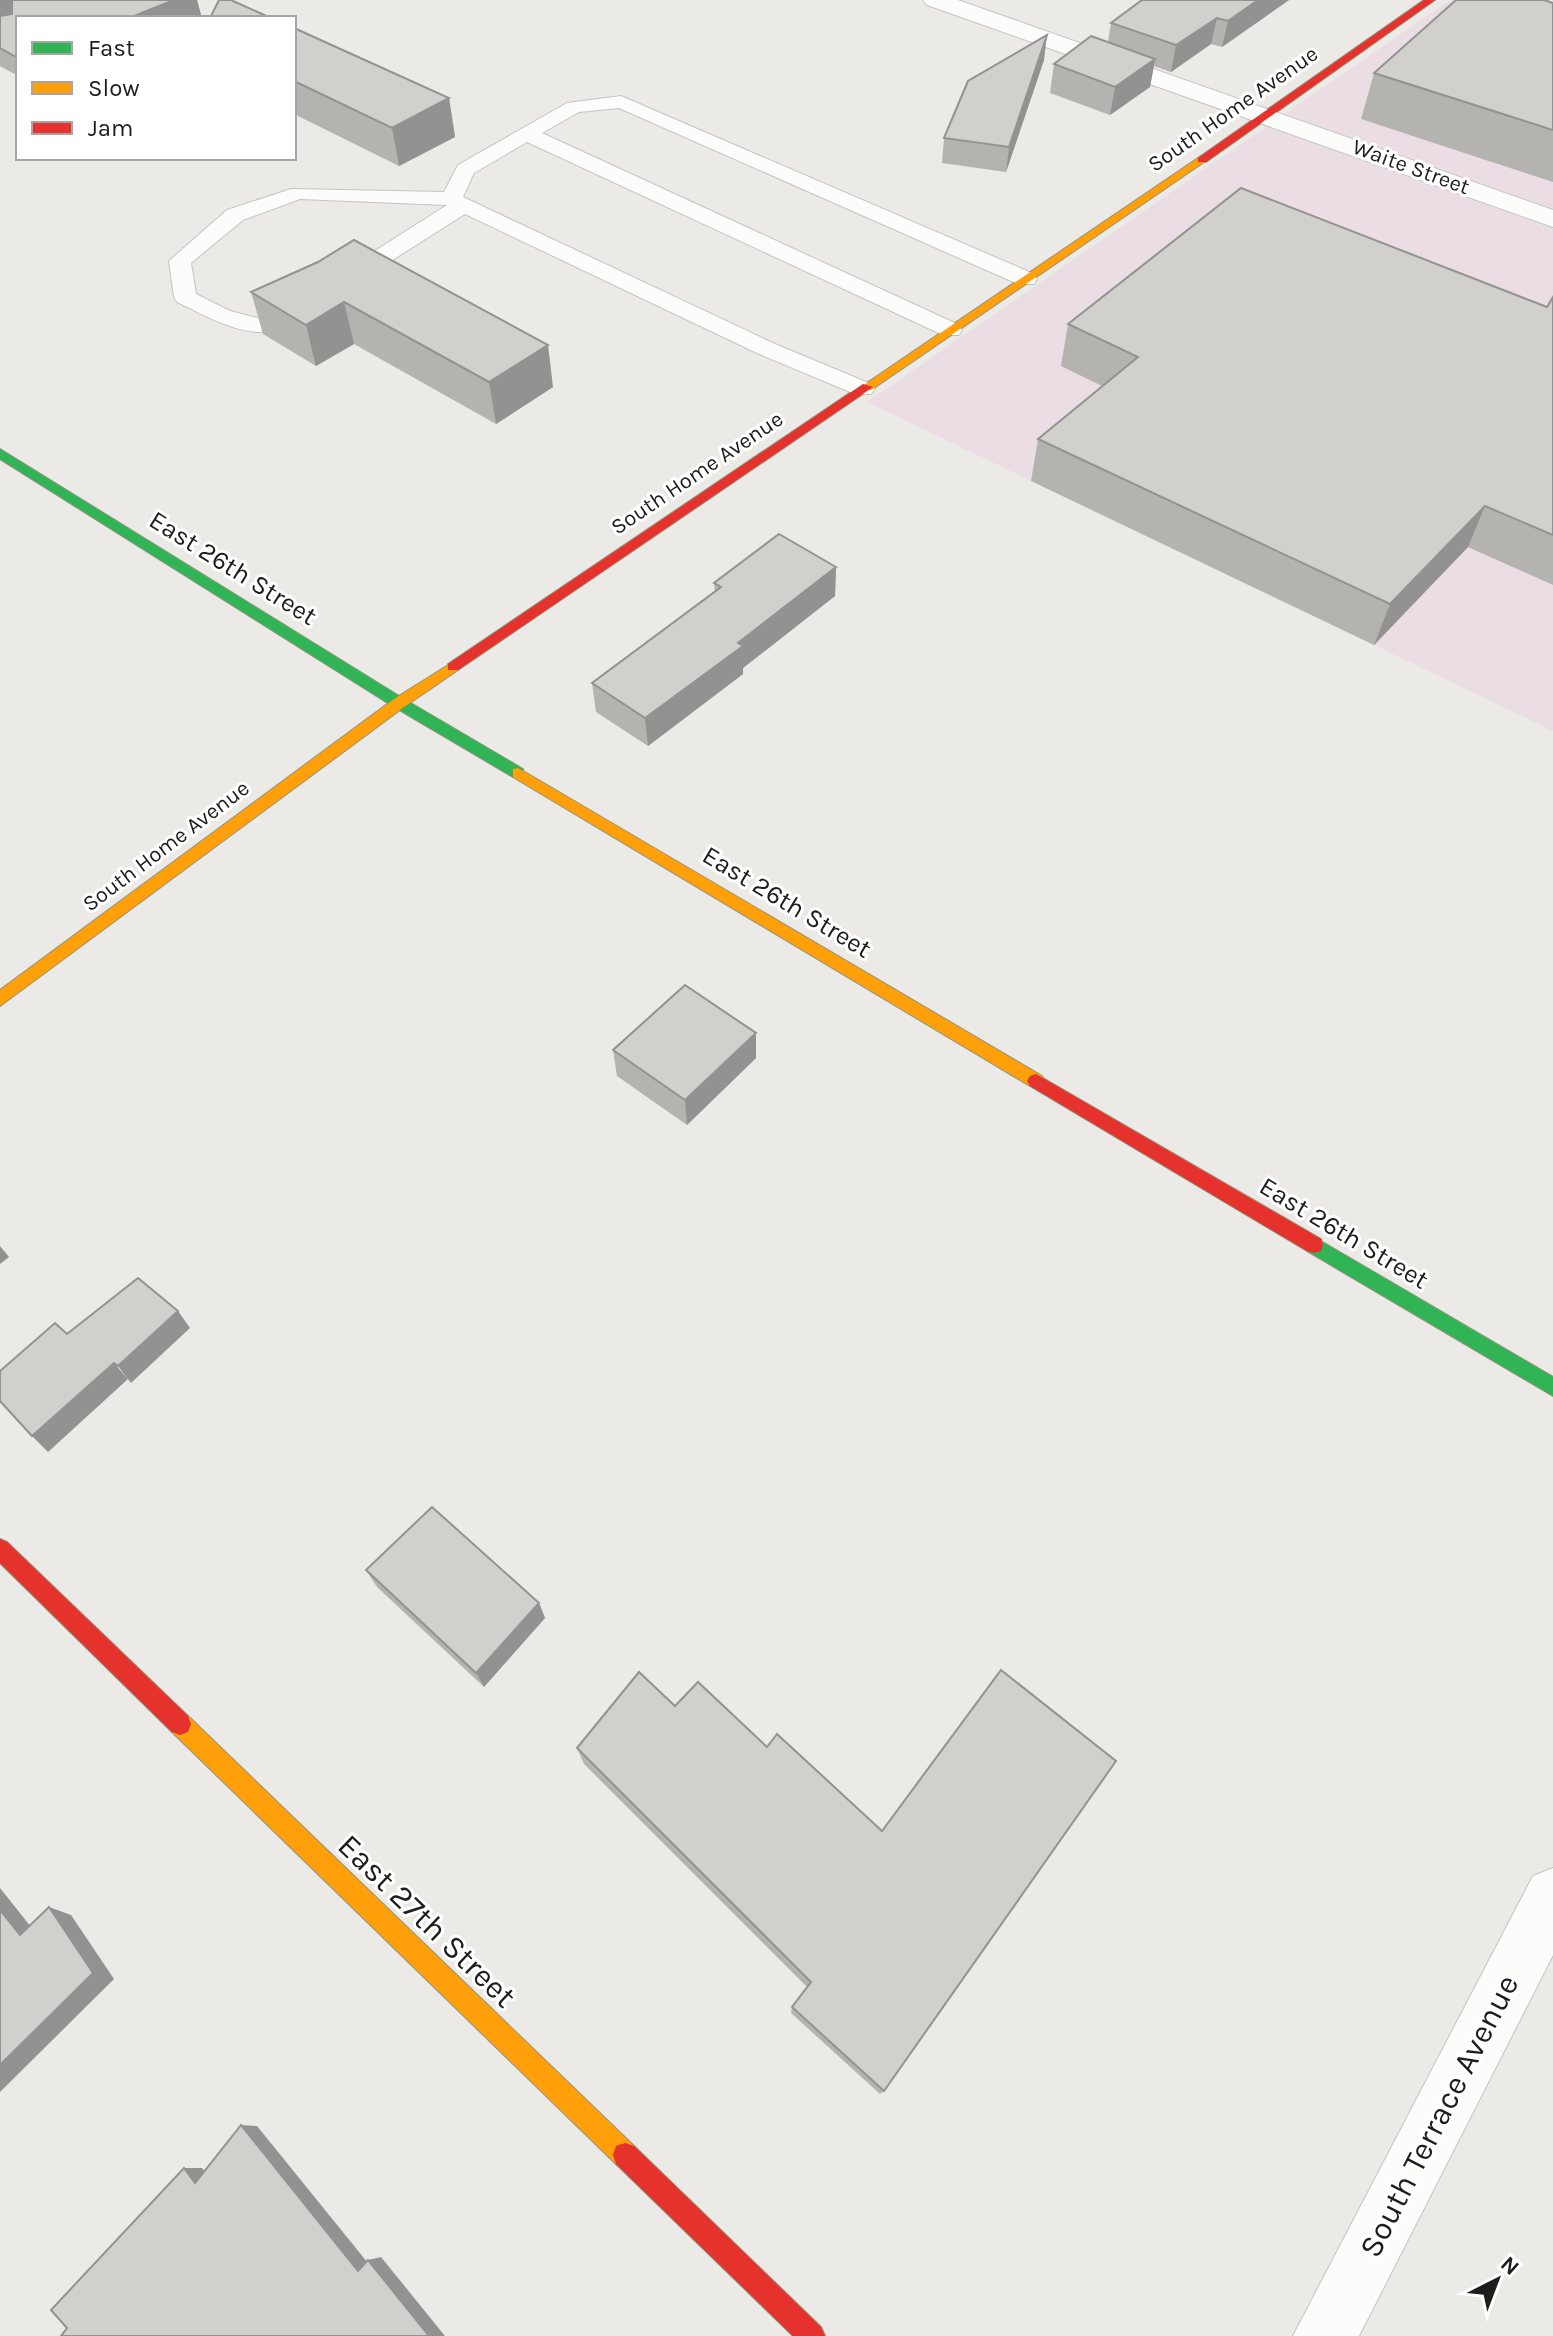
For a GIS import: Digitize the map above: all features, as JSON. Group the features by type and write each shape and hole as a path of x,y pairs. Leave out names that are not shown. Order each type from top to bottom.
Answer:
{"street":[{"name":"Waite Street","path":"935,0 1553,219"},
{"name":"South Home Avenue","path":"0,999 399,703 1268,116 1430,0"},
{"name":"East 26th Street","path":"0,453 399,703 1553,1387"},
{"name":"East 27th Street","path":"0,1549 812,2336"},
{"name":"South Terrace Avenue","path":"1325,2336 1553,1896"}],"lane":[{"path":"863,389 767,349 457,202 298,193 235,215 180,261 185,297 222,316 260,325 326,292 457,202 465,169 574,107 621,102 1026,279"},
{"path":"527,134 951,330"}],"shaded area":[{"path":"1450,0 1553,0 1553,731 867,402"}],"building":[{"path":"12,0 174,0 134,16 16,16 16,57 0,48 0,16 12,14"},
{"path":"219,0 231,0 267,16 211,16"},
{"path":"1142,0 1258,0 1228,21 1217,18 1176,45 1111,23"},
{"path":"1456,0 1544,0 1553,3 1553,130 1374,73"},
{"path":"296,29 449,98 392,128 296,82"},
{"path":"1047,35 1009,147 944,138 968,81"},
{"path":"1091,36 1155,59 1115,87 1054,64"},
{"path":"1241,188 1547,307 1553,297 1553,535 1485,506 1390,604 1038,439 1138,357 1068,324"},
{"path":"354,240 548,345 489,382 344,302 306,325 251,292 318,262"},
{"path":"779,534 836,567 738,643 743,646 645,718 592,683 721,587 714,583"},
{"path":"685,985 756,1033 685,1100 613,1050"},
{"path":"138,1278 178,1311 118,1366 114,1363 32,1436 0,1401 0,1371 55,1323 67,1334"},
{"path":"432,1507 539,1603 476,1673 366,1570"},
{"path":"1001,1670 1116,1761 884,2091 792,2007 811,1982 577,1748 639,1672 675,1706 698,1682 767,1747 777,1734 882,1831"},
{"path":"49,1907 93,1973 0,2065 0,1910 20,1935"},
{"path":"241,2125 358,2271 368,2260 429,2336 61,2336 67,2328 51,2310 184,2168 195,2183"}],"traffic: fast":[{"path":"0,453 399,703 518,773"},
{"path":"1314,1245 1553,1387"}],"traffic: slow":[{"path":"867,387 1202,160"},
{"path":"0,999 399,703 453,667"},
{"path":"518,773 1036,1081"},
{"path":"180,1724 625,2155"}],"traffic: jam":[{"path":"1202,160 1430,0"},
{"path":"453,667 867,387"},
{"path":"1036,1081 1314,1245"},
{"path":"0,1549 180,1724"},
{"path":"625,2155 812,2336"}]}
